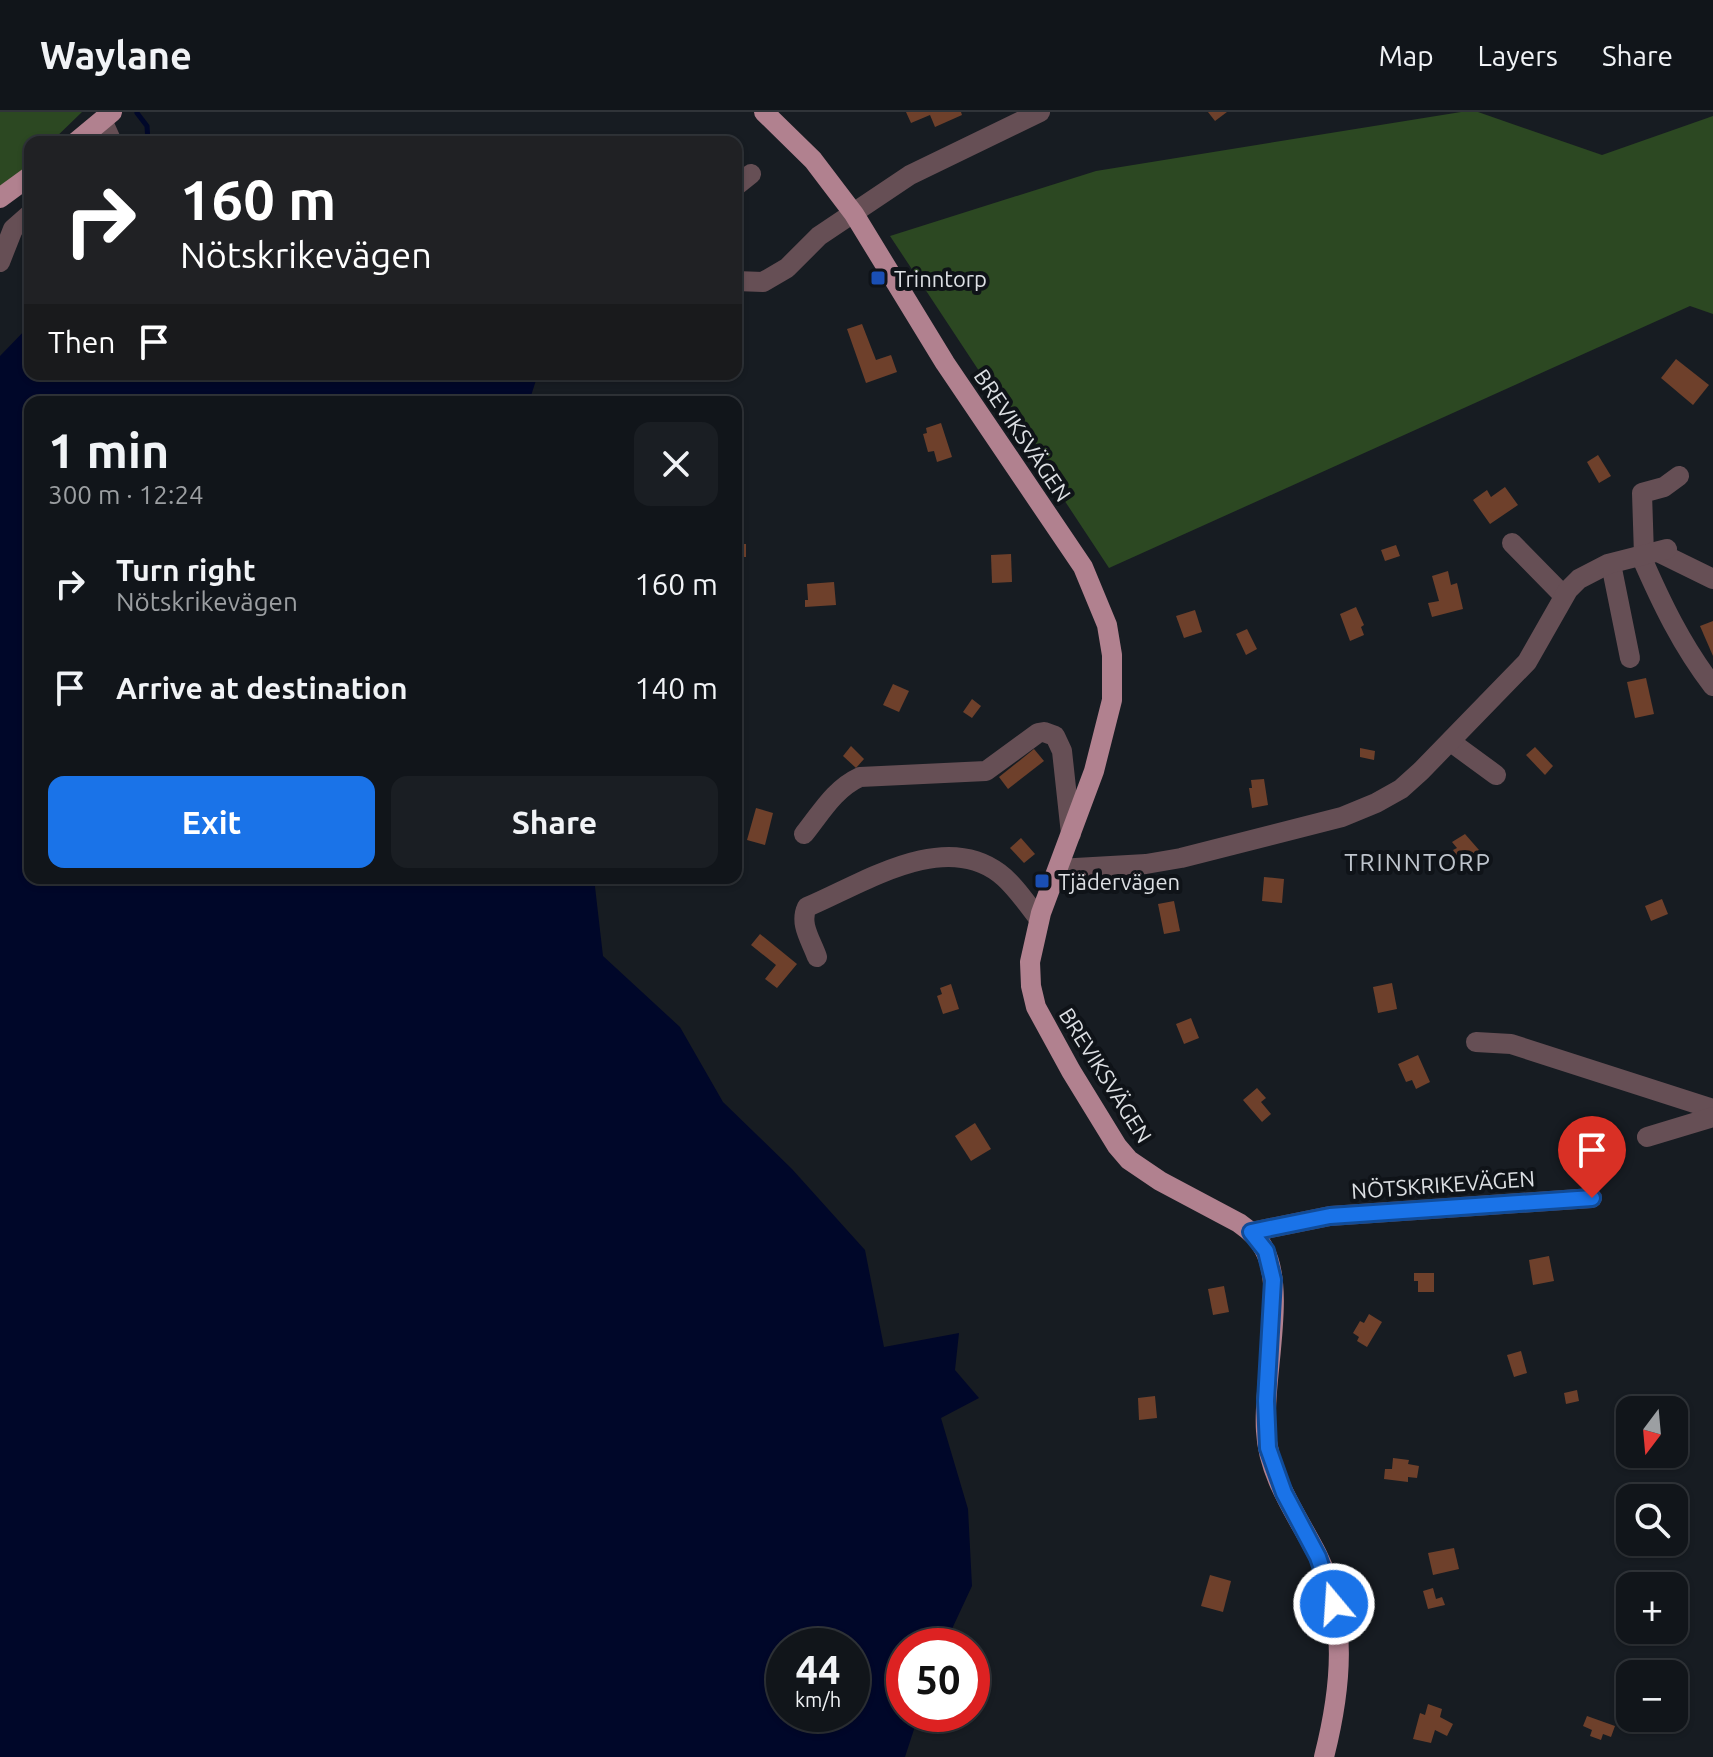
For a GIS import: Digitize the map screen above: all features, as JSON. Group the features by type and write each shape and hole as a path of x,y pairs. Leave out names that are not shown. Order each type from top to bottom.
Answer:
{"main road":[{"name":"BREVIKSVÄGEN","path":"764,112 813,160 854,214 945,363 1083,567 1107,625 1112,655 1112,700 1094,771 1039,919 1030,962 1031,986 1036,1007 1117,1146 1137,1167 1222,1212 1251,1232 1266,1251 1273,1280 1266,1401 1268,1448 1284,1493 1318,1557 1334,1604 1340,1657 1338,1689 1324,1757"},
{"path":"83,136 107,117"},
{"path":"0,198 24,180"}],"street":[{"path":"742,281 763,282 787,268 819,236 910,175 1040,112"},
{"path":"0,262 13,229 24,219"},
{"path":"1679,476 1664,487 1642,493 1659,599 1680,638 1713,686"},
{"path":"1512,543 1564,596"},
{"path":"1058,869 1158,862 1342,817 1376,803 1401,789 1527,662 1564,596 1579,579 1611,564 1652,553 1713,579"},
{"path":"1611,564 1630,658"},
{"path":"804,834 835,794 860,777 986,771 1032,736 1044,732 1055,736 1062,751 1071,834"},
{"path":"1451,742 1496,775"},
{"path":"817,957 803,925 807,907 905,863 950,855 979,861 1000,873 1039,919"},
{"path":"1476,1042 1491,1040 1511,1044 1713,1109"},
{"path":"1647,1137 1713,1117"},
{"name":"NÖTSKRIKEVÄGEN","path":"1251,1232 1330,1216 1592,1198"}],"green space":[{"path":"0,112 82,112 57,136 24,136 24,169 0,192"},
{"path":"1461,112 1478,112 1602,155 1713,116 1713,314 1690,306 1109,568 890,236 1096,171"}],"water":[{"path":"24,331 24,380 536,380 531,396 24,396 24,884 595,884 603,956 680,1027 723,1102 792,1169 865,1250 884,1347 959,1333 955,1370 979,1398 941,1418 968,1509 972,1586 952,1628 886,1628 886,1732 913,1732 905,1757 0,1757 0,356"}],"building":[{"path":"906,112 961,112 962,115 935,127 930,115 911,123"},
{"path":"1208,112 1227,112 1215,121"},
{"path":"862,324 876,360 891,355 897,372 866,383 847,329"},
{"path":"1676,359 1709,385 1693,405 1661,378"},
{"path":"941,423 952,457 937,462 934,451 928,452 923,434 927,433 926,428"},
{"path":"1598,455 1611,476 1599,483 1587,462"},
{"path":"1505,487 1518,505 1490,524 1473,500 1487,490 1491,497"},
{"path":"742,544 746,544 746,557 742,557"},
{"path":"1396,545 1400,556 1385,561 1381,550"},
{"path":"1011,554 1012,582 992,583 991,555"},
{"path":"1448,571 1451,585 1457,583 1463,609 1432,617 1428,603 1439,601 1432,576"},
{"path":"834,582 836,605 805,607 807,584"},
{"path":"1356,607 1364,625 1361,627 1364,635 1350,641 1340,614"},
{"path":"1195,610 1202,632 1184,638 1176,616"},
{"path":"1713,621 1713,656 1700,626"},
{"path":"1247,629 1257,649 1246,655 1236,634"},
{"path":"1646,678 1654,714 1635,718 1627,682"},
{"path":"893,684 909,691 899,712 883,705"},
{"path":"972,699 981,706 972,718 963,712"},
{"path":"851,746 864,759 856,768 843,756"},
{"path":"1535,747 1553,766 1545,775 1526,755"},
{"path":"1360,748 1375,751 1374,760 1360,757"},
{"path":"1034,749 1044,761 1008,789 999,777"},
{"path":"1264,779 1268,805 1252,808 1251,780"},
{"path":"756,808 773,813 765,845 747,840"},
{"path":"1465,834 1479,850 1475,853 1478,858 1468,864 1465,860 1462,863 1453,850 1457,848 1452,842"},
{"path":"1021,838 1035,854 1024,863 1010,848"},
{"path":"1264,877 1284,879 1282,903 1262,901"},
{"path":"1662,899 1668,914 1651,921 1645,906"},
{"path":"1174,901 1180,931 1164,934 1158,904"},
{"path":"760,934 797,964 777,988 765,979 776,965 751,945"},
{"path":"1392,983 1397,1009 1378,1013 1373,987"},
{"path":"951,984 959,1009 943,1014 937,996 942,994 940,988"},
{"path":"1191,1018 1199,1038 1184,1044 1176,1024"},
{"path":"1418,1055 1430,1082 1416,1089 1412,1080 1406,1082 1398,1064"},
{"path":"1257,1088 1266,1098 1261,1102 1271,1114 1262,1122 1243,1100"},
{"path":"975,1123 991,1149 971,1161 955,1136"},
{"path":"1549,1256 1554,1281 1533,1285 1529,1260"},
{"path":"1414,1273 1434,1273 1434,1292 1418,1292"},
{"path":"1224,1286 1229,1312 1213,1315 1208,1289"},
{"path":"1369,1314 1382,1322 1367,1347 1357,1341 1359,1337 1353,1333"},
{"path":"1521,1351 1527,1373 1514,1377 1507,1355"},
{"path":"1577,1390 1579,1401 1566,1404 1564,1393"},
{"path":"1155,1396 1157,1418 1139,1420 1138,1398"},
{"path":"1393,1458 1409,1460 1408,1464 1419,1466 1417,1478 1408,1477 1408,1482 1384,1479 1385,1469 1392,1469"},
{"path":"1454,1548 1459,1569 1433,1575 1428,1553"},
{"path":"1210,1575 1231,1581 1223,1612 1201,1606"},
{"path":"1433,1588 1436,1599 1442,1597 1445,1605 1428,1609 1423,1591"},
{"path":"1428,1704 1442,1709 1440,1717 1453,1724 1447,1736 1435,1730 1431,1743 1413,1739 1420,1713 1425,1715"},
{"path":"1587,1716 1615,1726 1611,1737 1603,1734 1601,1740 1590,1736 1592,1730 1583,1726"}],"waterway":[{"path":"137,113 147,126 148,136"}],"place":[{"name":"Trinntorp","path":"878,278"},
{"name":"Tjädervägen","path":"1042,881"}],"district":[{"name":"TRINNTORP","path":"1418,862"}],"route":[{"path":"1334,1604 1318,1557 1284,1493 1268,1448 1266,1401 1273,1280 1266,1251 1251,1232 1330,1216 1592,1198"}]}
